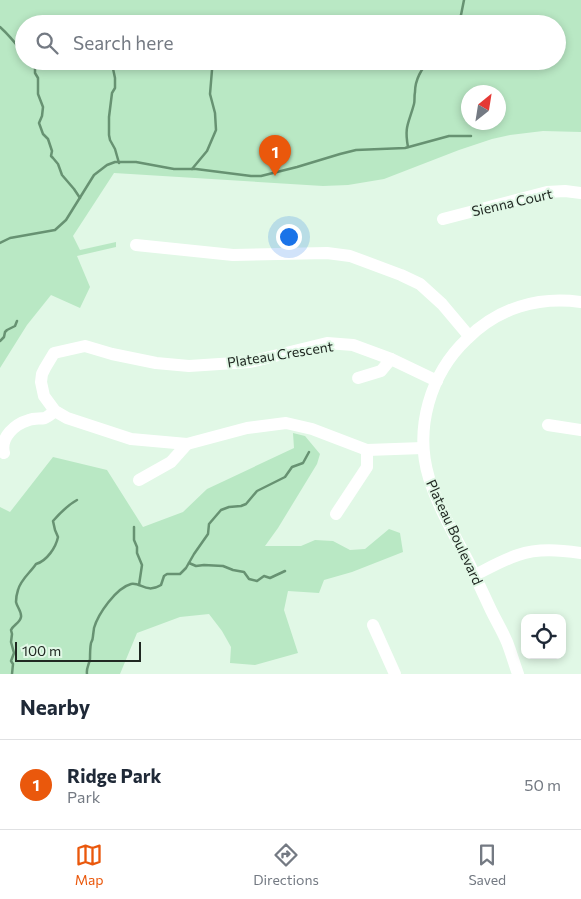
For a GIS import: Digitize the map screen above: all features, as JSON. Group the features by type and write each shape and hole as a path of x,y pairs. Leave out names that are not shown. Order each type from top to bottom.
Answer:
{"street":[{"name":"Sienna Court","path":"443,219 547,192 565,191 581,193"},
{"path":"136,245 232,255 327,253 350,256 420,284 442,304 470,336"},
{"name":"Plateau Boulevard","path":"518,674 507,642 428,477 424,448 426,410 437,380 450,357 470,336 492,319 516,308 545,301 581,302"},
{"name":"Plateau Crescent","path":"55,411 48,402 42,388 42,374 54,354 85,346 156,363 189,366 250,362 327,343 353,345 391,359 437,380"},
{"path":"358,378 381,371 391,359"},
{"path":"4,454 1,443 11,429 30,419 48,417 55,411 68,418 131,439 187,444 246,428 286,423 312,429 367,450 424,448"},
{"path":"548,425 581,430"},
{"path":"139,480 171,462 187,444"},
{"path":"336,514 367,467 367,450"},
{"path":"475,575 519,555 531,552 558,550 581,553"},
{"path":"373,624 395,674"}],"green space":[{"path":"0,0 581,0 581,132 543,131 492,139 384,179 348,185 323,186 114,173 73,236 80,250 116,242 116,247 77,256 90,287 80,308 51,295 27,325 0,368"},
{"path":"293,433 305,436 320,454 317,464 265,546 301,546 315,540 333,541 350,550 365,549 389,529 400,533 403,552 352,572 324,580 319,593 288,591 284,610 298,653 255,665 230,663 231,647 209,614 180,617 137,633 120,674 0,674 0,507 10,512 53,457 107,470 143,527 183,512 207,489 294,448"}],"waterway":[{"path":"461,15 464,0"},
{"path":"0,27 15,43"},
{"path":"35,70 38,78 38,94 43,107 39,123 43,134 48,139 52,151 51,156 58,164 62,175 80,198"},
{"path":"113,70 115,88 112,93 109,135 119,163"},
{"path":"192,169 207,151 216,130 215,113 210,94 212,70"},
{"path":"408,147 407,129 414,104 416,83 423,70"},
{"path":"0,243 10,238 55,230 66,220 94,175 107,165 115,162 136,162 174,169 196,169 261,176 356,150 405,148 449,136 471,136"},
{"path":"0,341 4,337 5,332 15,326 17,321"},
{"path":"87,674 94,628 99,616 114,596 125,586 135,584 148,588 156,587 161,585 164,576 167,574 180,574 208,534 209,524 221,510 246,504 257,491 285,477 292,467 303,463 309,452"},
{"path":"12,674 13,664 11,661 14,653 11,642 11,630 21,617 16,602 19,586 36,564 47,557 55,545 58,537 53,521 64,509 77,500"},
{"path":"134,527 134,540 142,565 139,585"},
{"path":"189,563 196,566 223,566 244,572 249,579 257,581 264,576 270,578 285,571"}],"place":[{"name":"Ridge Park","path":"275,176"}]}
